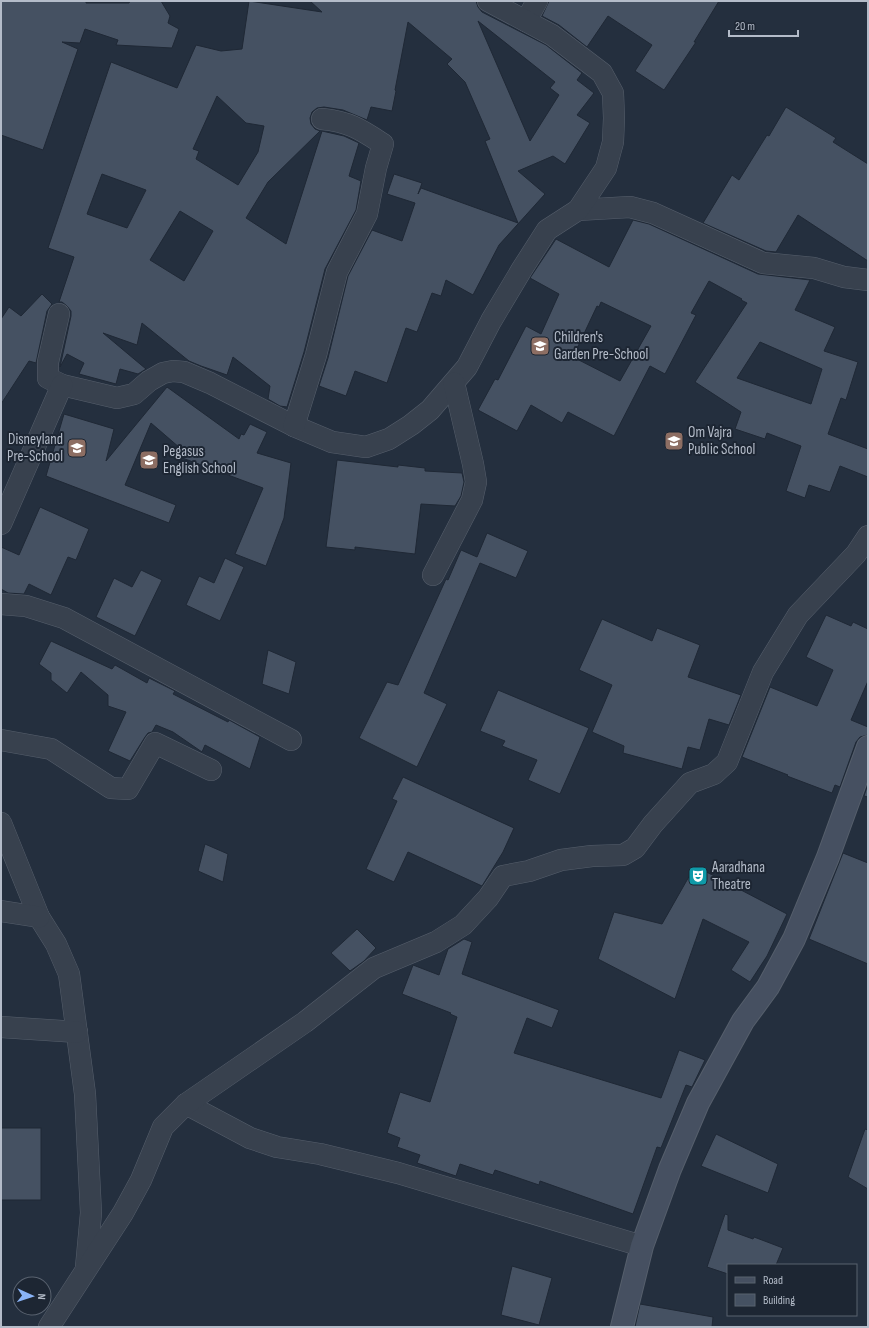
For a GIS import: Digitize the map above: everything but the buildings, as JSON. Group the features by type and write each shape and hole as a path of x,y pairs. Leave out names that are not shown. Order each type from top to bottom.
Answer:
{"main road":[{"path":"622,1327 642,1246 670,1169 698,1103 744,1021 768,986 794,939 828,857 868,747"}],"street":[{"path":"59,314 48,362 48,378 62,385 117,398 134,394 148,381 163,373 173,371 184,372 210,383 294,426 332,442 366,447 389,439 411,425 430,410 467,367 495,314 547,230 578,210 606,168 613,142 613,93 602,73 552,35 488,1"},
{"path":"526,21 537,1"},
{"path":"294,426 316,355 337,272 367,214 376,168 383,144 357,127 322,119"},
{"path":"578,210 630,207 654,213 763,263 814,268 844,277 868,280"},
{"path":"433,575 472,500 476,482 454,383"},
{"path":"1,524 62,385"},
{"path":"49,1327 123,1213 141,1180 163,1127 186,1104 305,1022 374,968 436,942 463,925 488,898 503,876 529,871 561,860 592,856 623,855 635,848 653,824 690,783 714,774 727,762 763,672 798,615 856,554 868,536"},
{"path":"1,604 26,606 64,618 291,740"},
{"path":"1,740 51,749 111,788 128,789 155,743 211,770"},
{"path":"1,823 39,917 56,944 69,974 85,1094 91,1213 86,1270"},
{"path":"1,911 39,917"},
{"path":"1,1027 77,1032"},
{"path":"186,1104 250,1138 277,1147 320,1154 398,1173 642,1246"}],"place":[{"name":"Children's Garden Pre-School","path":"540,346"},
{"name":"Om Vajra Public School","path":"674,441"},
{"name":"Disneyland Pre-School","path":"77,448"},
{"name":"Pegasus English School","path":"149,460"},
{"name":"Aaradhana Theatre","path":"698,876"}]}
